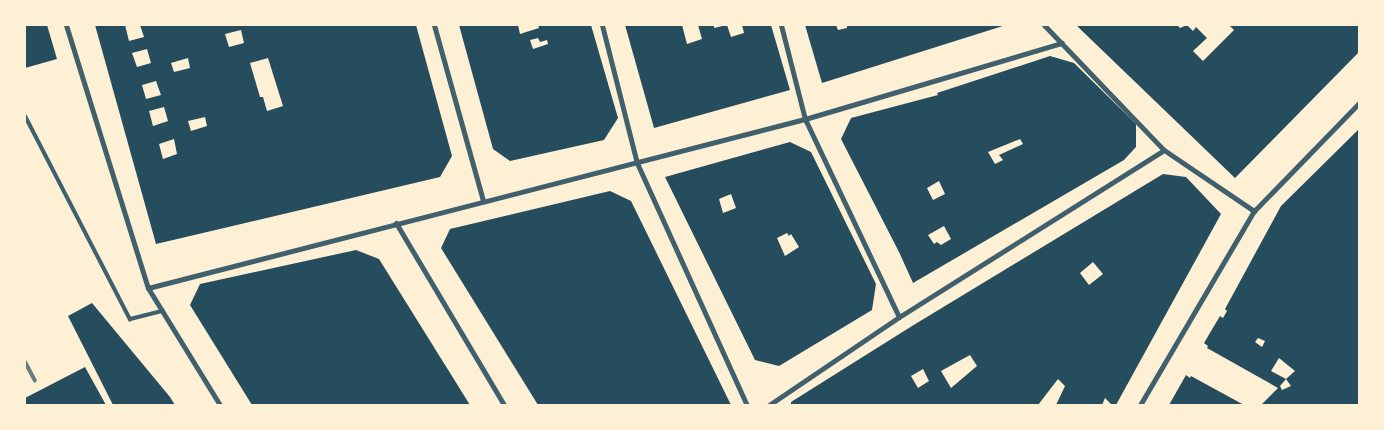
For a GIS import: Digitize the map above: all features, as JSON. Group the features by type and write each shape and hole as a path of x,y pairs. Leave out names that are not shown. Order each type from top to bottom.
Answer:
{"street":[{"path":"66,25 148,288 220,405"},
{"path":"434,25 482,201"},
{"path":"602,25 637,163 747,405"},
{"path":"781,25 805,119 899,317"},
{"path":"1044,25 1164,150 1254,210"},
{"path":"148,288 805,119 1062,43"},
{"path":"1140,405 1254,210 1359,103"},
{"path":"769,405 899,317 1164,150"},
{"path":"396,223 504,405"}],"lane":[{"path":"25,116 130,319 163,311"}],"building":[{"path":"25,25 47,25 57,59 25,68"},
{"path":"95,25 125,25 129,41 144,37 140,25 416,25 452,156 440,177 156,244","holes":["241,30 244,43 229,47 225,34","147,49 151,63 137,67 132,53","188,58 190,68 174,72 171,63","268,58 283,106 267,111 263,97 260,97 250,63","156,81 161,95 146,99 142,85","164,107 168,121 153,126 149,111","205,117 207,126 191,131 188,121","174,139 177,154 163,159 159,144"]},
{"path":"459,25 518,25 520,34 539,28 538,25 591,25 618,118 604,140 510,161 493,149","holes":["538,38 540,42 547,40 548,44 533,49 530,40"]},
{"path":"625,25 682,25 687,44 702,39 698,25 714,25 714,28 727,25 731,37 744,33 742,25 771,25 790,90 654,128"},
{"path":"805,25 836,25 838,30 847,28 847,25 1006,25 822,83"},
{"path":"1076,25 1177,25 1180,28 1187,25 1193,31 1196,27 1207,38 1193,51 1203,61 1234,30 1229,25 1359,25 1359,52 1235,178"},
{"path":"1050,56 1074,63 1136,124 1136,147 1124,160 913,283 841,139 851,118 938,95 937,93","holes":["1020,139 1023,144 999,155 1003,160 995,164 988,152","939,181 945,194 933,200 927,188","944,226 951,239 941,245 937,242 934,244 928,235"]},
{"path":"1359,129 1359,405 1261,405 1278,388 1207,348 1208,346 1204,343 1220,316 1223,318 1227,311 1225,309 1281,206","holes":["1258,338 1265,341 1262,347 1255,342","1279,358 1295,371 1286,379 1271,371","1286,379 1291,386 1282,390 1280,386"]},
{"path":"790,142 811,152 876,284 872,310 779,366 755,360 665,177","holes":["731,194 736,208 723,213 719,199","787,233 789,236 791,234 799,247 785,256 777,238"]},
{"path":"1163,174 1186,177 1221,214 1116,405 1112,405 1105,398 1102,405 1056,405 1065,386 1058,379 1038,405 791,405 791,402 912,326","holes":["1093,262 1103,274 1089,285 1080,273","970,355 977,366 951,388 941,371","923,369 929,381 918,388 911,376"]},
{"path":"610,191 631,201 731,405 538,405 441,248 450,229"},
{"path":"356,250 379,259 470,405 252,405 190,305 200,284"},
{"path":"92,303 175,405 113,405 68,316"},
{"path":"85,367 106,405 25,405 25,398"},
{"path":"1186,375 1190,378 1191,376 1244,405 1169,405"}],"railway":[{"path":"25,362 35,381"}]}
